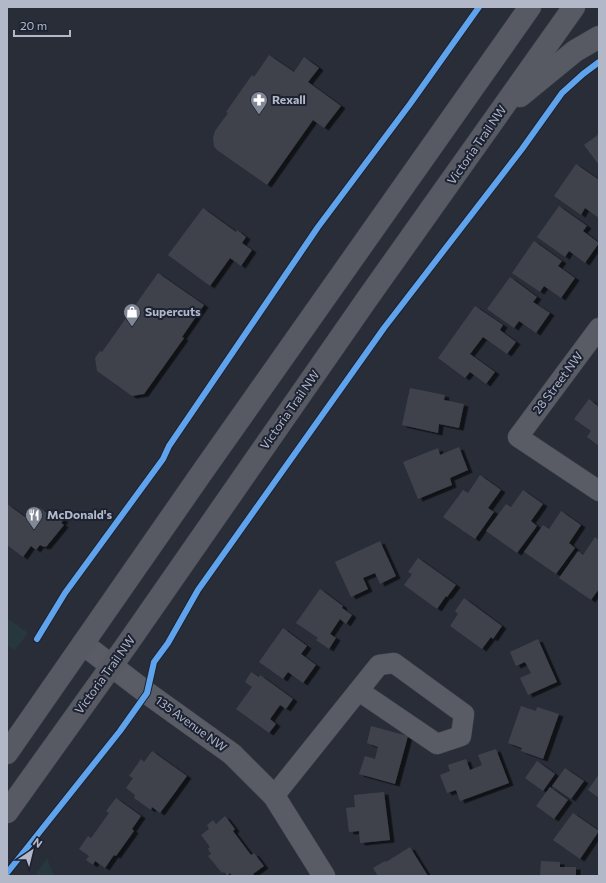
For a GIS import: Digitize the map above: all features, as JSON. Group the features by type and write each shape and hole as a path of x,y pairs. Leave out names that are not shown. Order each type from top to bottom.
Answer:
{"main road":[{"name":"Victoria Trail NW","path":"7,812 111,666 376,286 574,7"},
{"path":"7,753 203,470 525,12"},
{"path":"500,112 575,52 599,37"}],"street":[{"name":"28 Street NW","path":"599,328 518,437 599,491"},
{"name":"135 Avenue NW","path":"83,644 232,754 274,796 324,876"},
{"path":"274,796 359,692 379,665 394,663 464,714 461,736 437,744 359,692"}],"shaded area":[{"path":"7,618 28,633 15,650 7,645"},
{"path":"47,858 54,876 35,876"}],"building":[{"path":"269,55 294,72 304,57 319,68 308,82 341,106 324,128 313,120 267,185 217,150 214,146 213,138 215,131 228,113 226,112 252,75 254,77"},
{"path":"599,134 599,165 584,145"},
{"path":"576,164 599,180 599,218 585,208 581,215 554,196"},
{"path":"559,206 587,226 583,231 599,243 585,263 569,251 565,257 537,237"},
{"path":"203,208 236,232 237,230 246,237 242,243 252,250 241,266 230,258 210,286 168,255"},
{"path":"534,241 562,261 558,266 575,278 561,298 544,286 540,292 512,273"},
{"path":"158,273 204,305 182,337 184,338 144,394 132,396 97,371 95,358 100,351 102,352"},
{"path":"510,277 537,297 533,302 550,313 536,333 519,321 514,328 487,309"},
{"path":"475,306 503,325 500,330 516,342 507,354 483,337 470,354 495,372 486,384 470,372 465,378 438,358"},
{"path":"410,388 445,395 444,400 464,404 459,428 439,424 438,433 402,425"},
{"path":"589,399 599,407 599,446 587,437 591,431 574,419"},
{"path":"459,447 468,470 450,478 452,485 418,499 403,462 438,448 440,455"},
{"path":"480,475 501,490 488,508 494,512 475,539 443,517 463,490 468,493"},
{"path":"523,490 543,504 531,521 537,526 517,553 486,531 506,504 511,507"},
{"name":"McDonald's","path":"7,504 25,517 28,512 34,517 40,508 47,513 49,510 64,520 61,523 64,525 46,547 40,545 36,550 31,546 23,557 7,545"},
{"path":"561,511 581,525 569,543 575,548 556,574 524,552 543,525 549,529"},
{"path":"595,537 599,540 599,589 591,600 559,578 578,551 583,555"},
{"path":"380,541 396,576 380,584 375,573 363,578 368,589 351,597 335,562"},
{"path":"418,558 456,585 437,609 404,585 412,574 408,572"},
{"path":"320,589 343,606 342,608 352,615 346,624 340,619 330,634 336,638 329,649 316,640 318,638 296,623"},
{"path":"464,598 502,626 493,639 491,637 482,649 450,626 458,614 455,611"},
{"path":"283,628 307,646 301,654 316,665 303,683 288,672 283,679 259,662"},
{"path":"538,639 557,682 528,695 520,678 531,673 525,662 516,666 510,652"},
{"path":"251,672 259,677 260,675 293,699 286,709 280,705 270,719 276,724 269,733 236,709 252,687 245,682"},
{"path":"521,706 536,711 537,707 559,714 543,759 521,751 522,748 508,743"},
{"path":"371,726 408,736 395,784 359,774 365,756 375,759 378,747 367,743"},
{"path":"496,749 509,783 460,801 456,790 447,793 440,775 450,771 448,765 466,759 470,770 482,765 478,755"},
{"path":"152,751 187,776 160,813 152,807 151,810 134,798 135,795 126,788 133,778 129,776 141,759 144,762"},
{"path":"537,761 555,774 543,791 525,778"},
{"path":"565,768 584,781 571,799 552,786"},
{"path":"599,774 599,798 588,790"},
{"path":"550,787 568,800 554,819 536,806"},
{"path":"384,792 390,840 360,843 359,831 349,832 346,808 355,807 354,795"},
{"path":"116,798 141,816 132,829 134,831 116,856 114,855 105,868 95,861 93,865 86,860 89,856 79,849 88,836 91,838 109,813 106,811"},
{"path":"573,813 599,831 580,859 553,840"},
{"path":"225,816 235,829 233,831 251,855 254,853 264,866 253,874 255,876 232,876 230,873 227,876 224,872 222,873 208,856 211,854 208,849 210,847 201,835 209,829 207,825 213,820 216,824"},
{"path":"410,847 428,876 378,876 373,868"},
{"path":"541,861 560,862 560,867 576,867 576,876 540,876"}],"cycle path":[{"path":"37,639 65,593 163,459 169,446 318,227 410,104 479,7"},
{"path":"7,873 120,731 147,693 154,662 168,643 198,590 384,328 522,149 562,93 599,62"}],"place":[{"name":"Rexall","path":"259,115"},
{"name":"Supercuts","path":"132,327"},
{"name":"McDonald's","path":"34,530"}]}
